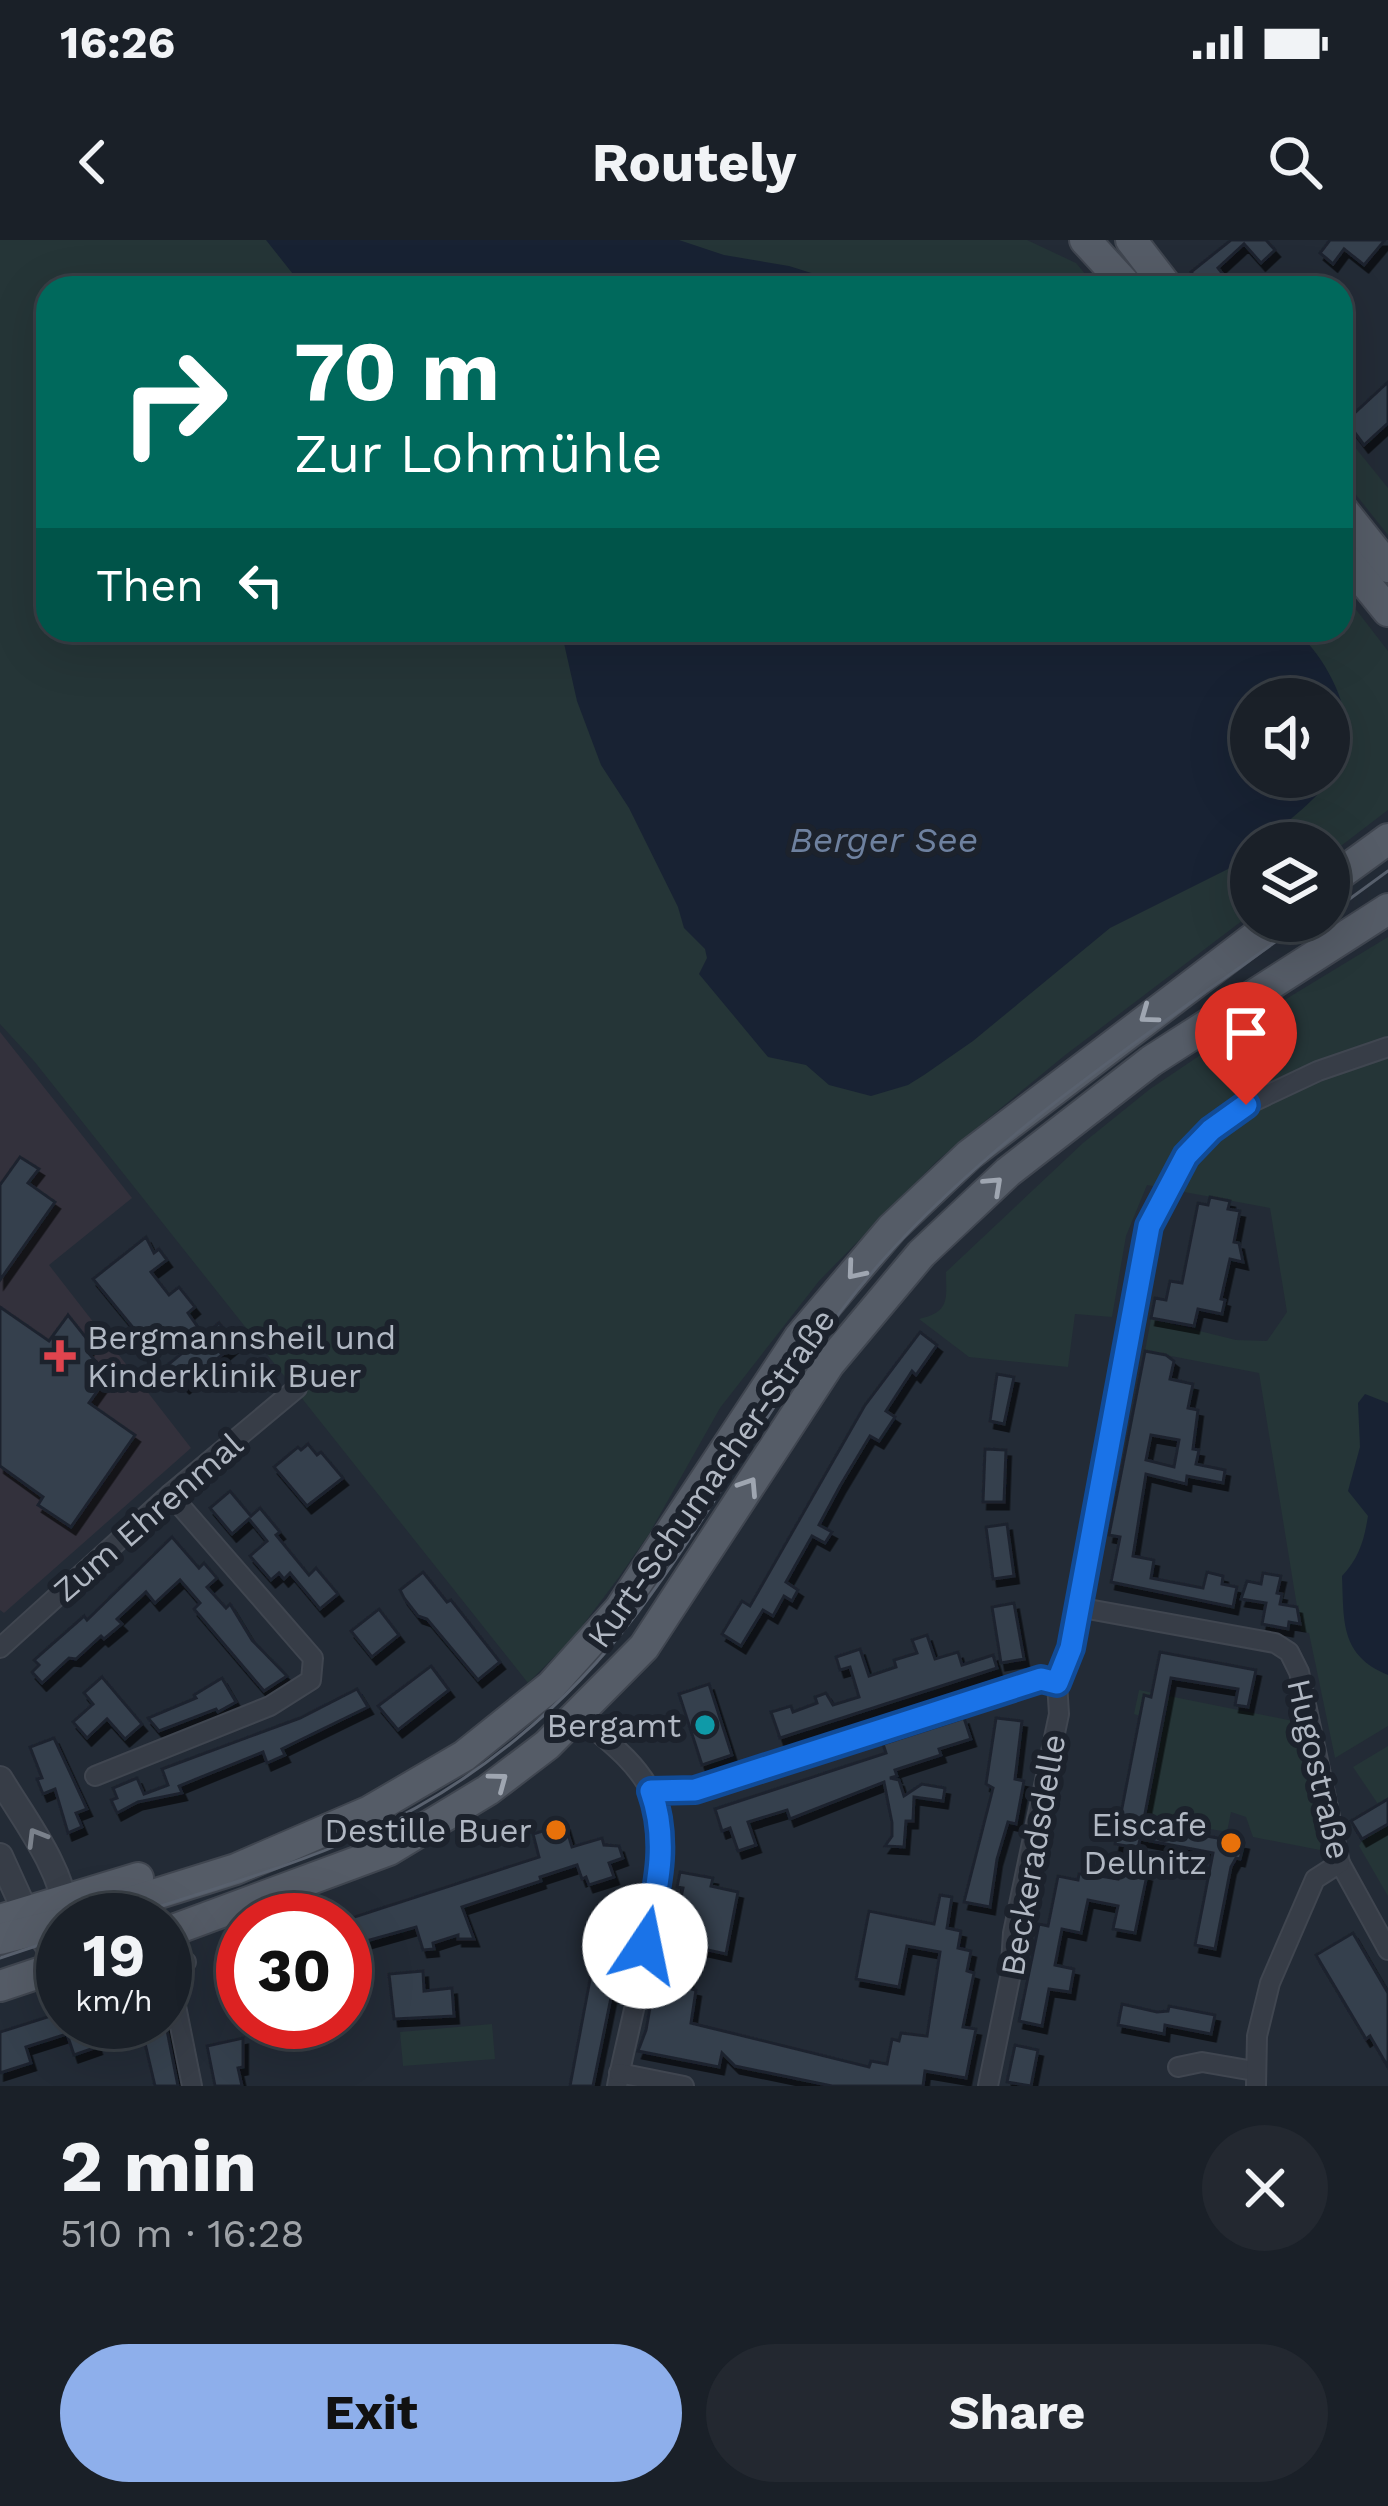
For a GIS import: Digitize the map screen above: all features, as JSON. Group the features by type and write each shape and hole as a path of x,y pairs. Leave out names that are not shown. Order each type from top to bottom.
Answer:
{"main road":[{"path":"1085,240 1118,276"},
{"path":"1131,240 1159,276"},
{"path":"1353,523 1388,567"},
{"path":"1353,568 1388,611"},
{"path":"1350,867 1388,839"},
{"name":"Kurt-Schumacher-Straße","path":"192,1923 388,1850 488,1790 578,1716 644,1647 829,1364 921,1253 1008,1172 1151,1061 1388,909"},
{"name":"Kurt-Schumacher-Straße","path":"114,1893 210,1857 279,1847 370,1811 464,1756 551,1686 620,1610 799,1338 892,1228 969,1155 1247,942"},
{"name":"Kurt-Schumacher-Straße","path":"0,1940 36,1924"},
{"path":"0,1986 36,1974"}],"street":[{"name":"Beckeradsdelle","path":"988,2086 1010,1978 1013,1933 1059,1714 1057,1683 1071,1648 1149,1226 1186,1156 1211,1130 1246,1105 1318,1071 1388,1047"},
{"name":"Zum Ehrenmal","path":"0,1648 170,1494 297,1388"},
{"path":"95,1776 270,1706 311,1680 313,1658 170,1494"},
{"name":"Hugostraße","path":"1077,1607 1275,1642 1289,1652 1299,1672 1340,1864 1388,1950"},
{"path":"651,1791 695,1790 1041,1679 1057,1683"},
{"path":"578,1716 623,1754 651,1791 662,1820 662,1861 618,2080 684,2086"},
{"path":"0,1779 45,1852 47,1893"},
{"path":"0,1856 36,1902"},
{"path":"1178,2066 1202,2062 1255,2078 1261,2018 1293,1925 1315,1879 1340,1864"},
{"path":"185,2049 192,2086"}],"shaded area":[{"path":"0,240 1027,240 1076,263 1087,276 36,276 36,642 1353,642 1353,606 1388,651 1388,810 1350,839 1350,822 1230,822 1230,930 1064,1056 938,1160 819,1281 720,1408 649,1534 619,1577 574,1637 528,1683 0,1024"},
{"path":"1353,445 1388,488 1388,535 1353,491"},
{"path":"1388,937 1388,1726 1335,1758 1309,1633 1301,1631 1259,1373 1145,1351 1151,1319 1236,1340 1267,1341 1287,1312 1270,1208 1147,1185 1126,1236 1112,1317 1075,1314 1068,1367 969,1357 919,1319 942,1308 946,1272 1083,1143 1150,1089 1258,1016"},
{"name":"Bergmannsheil und Kinderklinik Buer","path":"0,1032 132,1198 49,1265 191,1448 4,1613 0,1610"},
{"path":"1139,1690 1298,1722 1321,1824 1320,1850 1253,1837 1246,1817 1231,1812 1227,1832 1144,1817 1166,1700 1144,1695 1140,1716 1134,1714"},
{"path":"1388,1746 1388,1896 1359,1846 1363,1839 1351,1821 1378,1804 1353,1767"},
{"path":"492,2024 495,2059 403,2066 400,2032"}],"water":[{"path":"266,240 679,240 821,276 294,276"},
{"name":"Berger See","path":"564,642 1307,642 1331,678 1230,678 1230,798 1313,798 1302,809 1287,822 1230,822 1230,868 1110,928 973,1041 908,1085 871,1096 829,1085 806,1065 768,1057 699,974 707,958 705,949 684,928 629,808 601,765 577,701"},
{"path":"1365,1394 1388,1403 1388,1675 1372,1667 1353,1647 1343,1608 1342,1576 1360,1549 1368,1516 1348,1491 1360,1447 1358,1403"}],"building":[{"path":"1231,240 1266,240 1275,250 1261,263 1244,244 1218,268 1224,276 1191,272"},
{"path":"1330,240 1385,240 1364,265 1344,249 1333,264 1320,253"},
{"path":"1388,382 1388,423 1364,445 1353,430 1353,414"},
{"path":"20,1157 39,1169 28,1183 55,1202 0,1280 0,1185"},
{"path":"1210,1197 1230,1201 1228,1209 1240,1211 1234,1242 1239,1243 1243,1262 1230,1259 1222,1314 1198,1309 1194,1326 1151,1318 1155,1298 1166,1300 1170,1281 1182,1283 1198,1203 1208,1205"},
{"path":"146,1237 154,1253 159,1249 167,1260 151,1272 169,1295 179,1287 195,1307 188,1313 204,1336 219,1323 236,1343 185,1386 165,1367 181,1354 164,1333 157,1338 153,1333 144,1341 93,1279"},
{"path":"0,1307 49,1341 68,1315 91,1344 87,1351 108,1376 89,1403 135,1435 71,1527 38,1505 43,1497 0,1466"},
{"path":"920,1332 937,1345 916,1375 912,1371 886,1411 895,1417 879,1441 870,1436 840,1486 819,1525 832,1532 825,1543 812,1536 786,1582 798,1590 792,1601 784,1596 773,1616 763,1610 741,1646 722,1634 742,1601 750,1606 865,1405"},
{"path":"1145,1351 1166,1355 1174,1361 1170,1379 1193,1384 1188,1408 1198,1410 1196,1464 1225,1470 1223,1483 1187,1476 1186,1484 1146,1474 1133,1556 1154,1560 1151,1578 1203,1588 1207,1572 1223,1576 1222,1584 1237,1587 1233,1607 1111,1582 1120,1537 1109,1535","holes":["1151,1435 1179,1440 1174,1467 1146,1460"]},
{"path":"997,1374 1014,1377 1004,1424 990,1421"},
{"path":"308,1444 343,1478 307,1506 274,1467"},
{"path":"985,1449 1006,1450 1004,1502 983,1502"},
{"path":"230,1491 251,1516 260,1508 309,1575 316,1568 338,1594 320,1609 290,1573 284,1579 279,1573 271,1580 250,1556 267,1541 249,1519 232,1534 210,1508"},
{"path":"1007,1524 1014,1576 993,1579 986,1527"},
{"path":"172,1537 199,1568 204,1563 217,1578 207,1587 226,1608 230,1604 252,1640 287,1676 264,1691 194,1609 200,1603 180,1580 155,1603 146,1592 117,1619 122,1624 76,1659 69,1658 42,1683 32,1672 39,1665 34,1660 84,1616 87,1620"},
{"path":"423,1572 500,1662 478,1680 404,1598 400,1590"},
{"path":"1263,1573 1281,1576 1280,1604 1297,1607 1300,1624 1289,1622 1288,1629 1262,1624 1266,1603 1241,1599 1247,1581 1261,1584"},
{"path":"1014,1603 1024,1659 1001,1663 992,1607"},
{"path":"379,1609 399,1635 372,1657 351,1631"},
{"path":"927,1635 935,1659 958,1652 962,1665 993,1655 997,1668 780,1738 771,1712 791,1706 793,1712 817,1703 815,1697 826,1693 833,1705 859,1697 850,1667 840,1670 836,1657 860,1649 869,1676 896,1667 894,1660 917,1653 912,1640"},
{"path":"1160,1652 1256,1670 1248,1707 1235,1705 1238,1689 1171,1678 1143,1824 1244,1843 1240,1859 1231,1867 1215,1949 1195,1945 1213,1853 1140,1839 1138,1848 1115,1844 1144,1695 1151,1697"},
{"path":"431,1666 449,1690 398,1730 378,1706"},
{"path":"102,1677 142,1724 125,1739 107,1719 87,1738 73,1722 93,1704 84,1693"},
{"path":"222,1678 236,1702 218,1712 159,1731 148,1718 196,1698"},
{"name":"Bergamt","path":"709,1684 732,1755 702,1765 679,1694"},
{"path":"357,1689 368,1707 282,1749 285,1755 267,1763 263,1752 179,1786 182,1793 138,1802 117,1813 111,1800 117,1798 113,1788 137,1778 144,1794 168,1785 162,1769 300,1718"},
{"path":"964,1718 971,1739 895,1770 897,1776 890,1778 899,1780 904,1796 922,1784 945,1788 943,1801 914,1797 913,1821 906,1821 904,1847 885,1846 892,1836 892,1823 884,1782 790,1819 787,1810 748,1822 756,1845 738,1851 730,1828 722,1831 715,1809 886,1753 883,1744"},
{"path":"996,1718 1022,1721 1015,1779 1024,1781 1016,1824 1008,1822 997,1859 990,1907 964,1902 993,1788 986,1784"},
{"path":"54,1738 87,1809 76,1813 82,1827 68,1833 55,1789 43,1794 30,1747"},
{"path":"1388,1799 1388,1824 1362,1839 1351,1821"},
{"path":"565,1824 572,1847 602,1838 604,1845 619,1846 623,1858 609,1863 614,1877 589,1885 577,1865 462,1907 474,1939 458,1939 458,1935 423,1950 416,1927 372,1939 372,1911 539,1857 533,1834"},
{"path":"1120,1869 1147,1875 1135,1933 1113,1929 1118,1906 1088,1900 1081,1933 1062,1929 1055,1965 1074,1969 1070,1992 1049,1989 1042,2026 1019,2021 1039,1924 1048,1926 1058,1876 1118,1879"},
{"path":"680,1872 713,1878 711,1886 738,1892 726,1954 699,1948 697,1960 692,1959 687,1988 696,1990 691,2023 869,2067 871,2061 887,2064 892,2039 899,2041 901,2033 927,2036 940,1952 907,1946 899,1987 856,1979 869,1911 934,1924 940,1895 952,1897 947,1928 961,1931 958,1948 971,1951 967,1971 974,1973 963,2027 976,2029 966,2078 925,2071 923,2086 832,2086 735,2066 722,2053 719,2067 638,2051 657,1968 661,1969 667,1936 673,1937 683,1888 677,1887"},
{"path":"1353,1933 1388,1993 1388,2067 1316,1955"},
{"path":"598,1937 621,1941 615,1978 593,2086 570,2086"},
{"path":"423,1971 424,1991 452,1988 454,2016 394,2019 389,1974"},
{"path":"1122,2004 1157,2012 1168,2011 1169,2006 1215,2015 1211,2034 1165,2025 1164,2034 1118,2025"},
{"path":"36,2021 36,2044 26,2047 31,2063 0,2073 0,2032"},
{"path":"1015,2045 1038,2050 1031,2086 1007,2082"},
{"path":"207,2046 243,2049 243,2067 238,2068 242,2086 215,2086"},
{"path":"146,2049 171,2049 178,2086 155,2086"}],"tram line":[{"path":"1350,899 1388,871"},
{"path":"192,1896 336,1846 406,1814 481,1767 549,1710 638,1612 815,1346 881,1262 978,1166 1030,1123 1275,942"},
{"path":"0,1958 36,1946"}],"place":[{"name":"Bergmannsheil und Kinderklinik Buer","path":"60,1356"},
{"name":"Bergamt","path":"705,1725"},
{"name":"Destille Buer","path":"556,1830"},
{"name":"Eiscafe Dellnitz","path":"1231,1843"}],"route":[{"path":"645,1946 662,1861 662,1820 651,1791 695,1790 1041,1679 1057,1683 1071,1648 1149,1226 1186,1156 1211,1130 1246,1105"}]}
